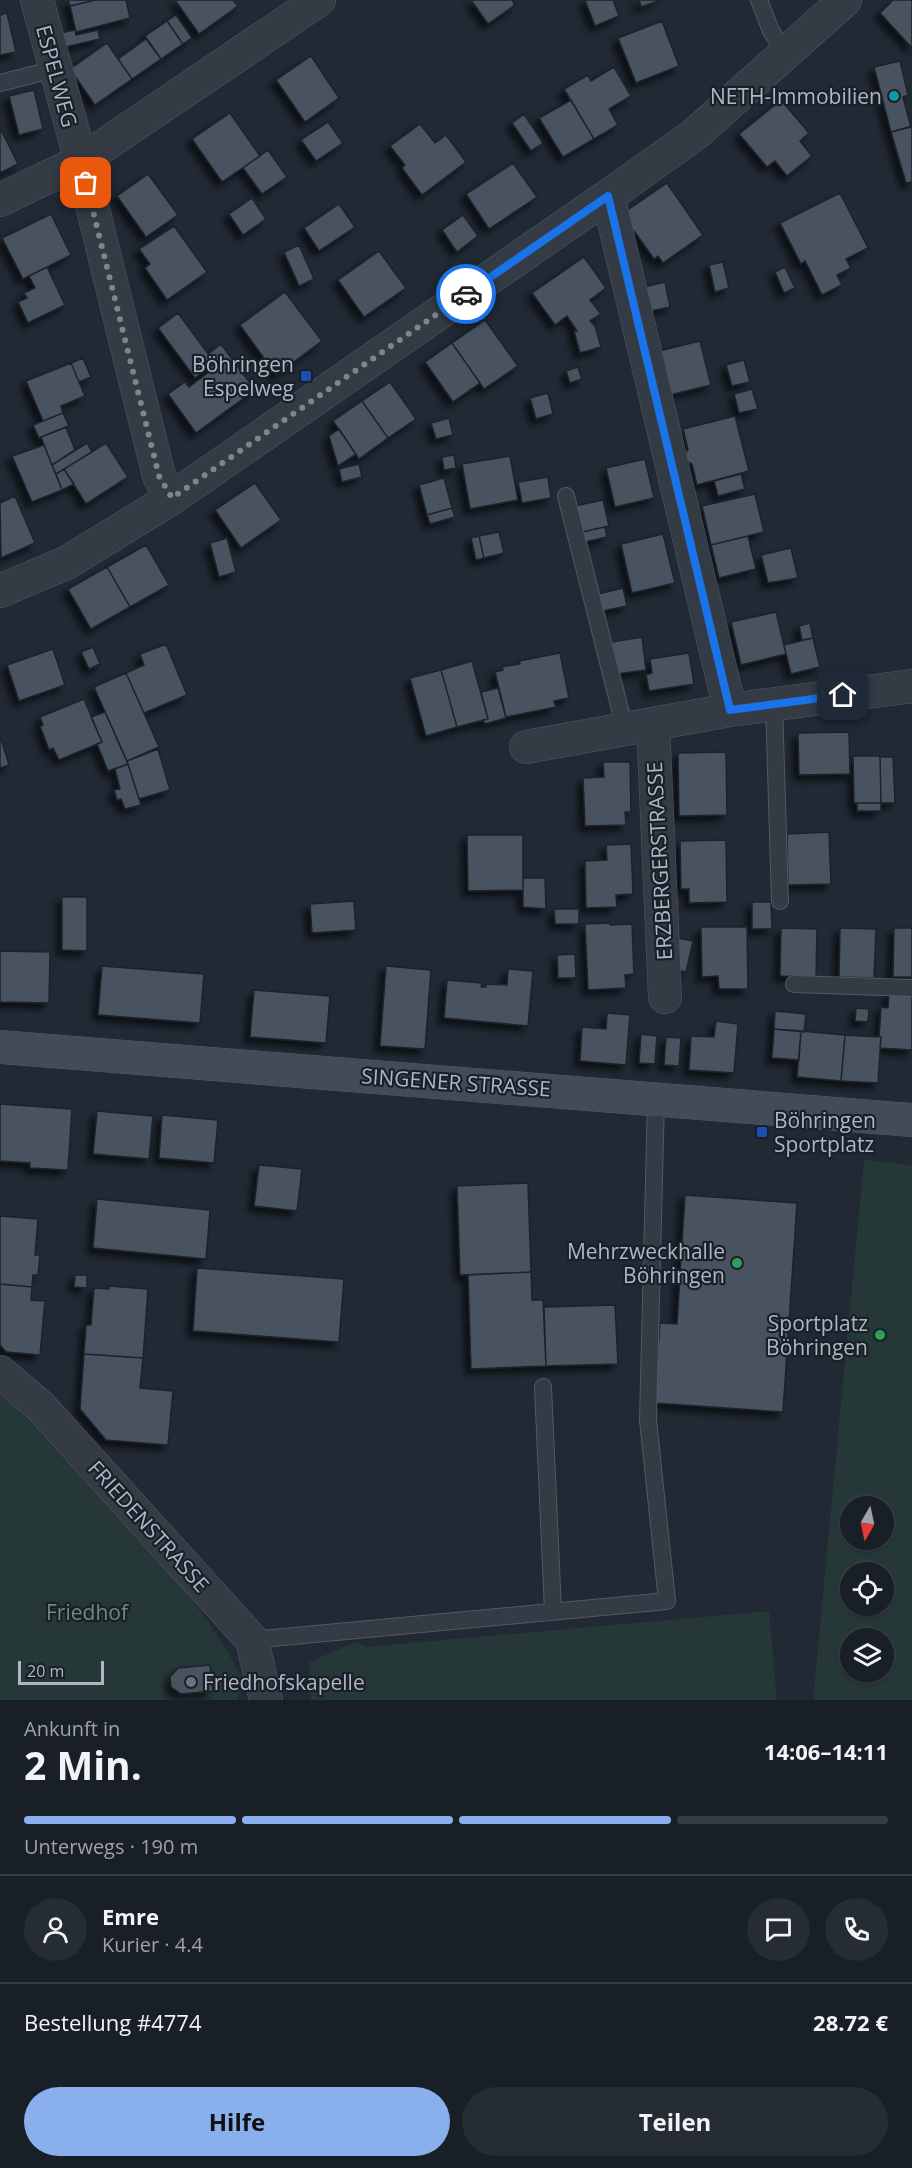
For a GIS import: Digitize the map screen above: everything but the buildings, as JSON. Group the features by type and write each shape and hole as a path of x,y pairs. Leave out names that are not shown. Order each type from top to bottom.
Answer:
{"street":[{"name":"ESPELWEG","path":"37,0 81,161 159,476 172,498"},
{"path":"0,200 81,161 319,0"},
{"path":"0,591 68,562 172,498 608,196 694,135 845,0"},
{"path":"608,196 730,710"},
{"path":"526,747 730,710 912,686"},
{"name":"ERZBERGERSTRASSE","path":"639,727 665,997"},
{"name":"SINGENER STRASSE","path":"0,1047 912,1120"},
{"name":"FRIEDENSTRASSE","path":"0,1372 40,1406 252,1640 266,1700"}],"lane":[{"path":"759,0 771,31 785,52"},
{"path":"0,83 55,69"},
{"path":"566,496 639,727"},
{"path":"774,704 780,901"},
{"path":"794,984 912,988"},
{"path":"252,1640 667,1601 648,1420 656,1099"},
{"path":"543,1387 553,1611"}],"green space":[{"name":"Sportplatz Böhringen","path":"864,1160 912,1165 912,1700 813,1700"},
{"name":"Friedhof","path":"0,1394 18,1408 180,1585 224,1645 242,1678 238,1700 0,1700"},
{"path":"769,1611 777,1700 311,1700 309,1662 356,1642 365,1647"}],"way so far":[{"path":"86,183 159,476 172,498 466,294"}],"place":[{"name":"NETH-Immobilien","path":"894,96"},
{"name":"Böhringen Espelweg","path":"306,376"},
{"name":"Böhringen Sportplatz","path":"762,1132"},
{"name":"Mehrzweckhalle Böhringen","path":"737,1263"},
{"name":"Sportplatz Böhringen","path":"880,1335"},
{"name":"Friedhofskapelle","path":"191,1682"}],"route":[{"path":"466,294 608,196 730,710 843,695"}]}
